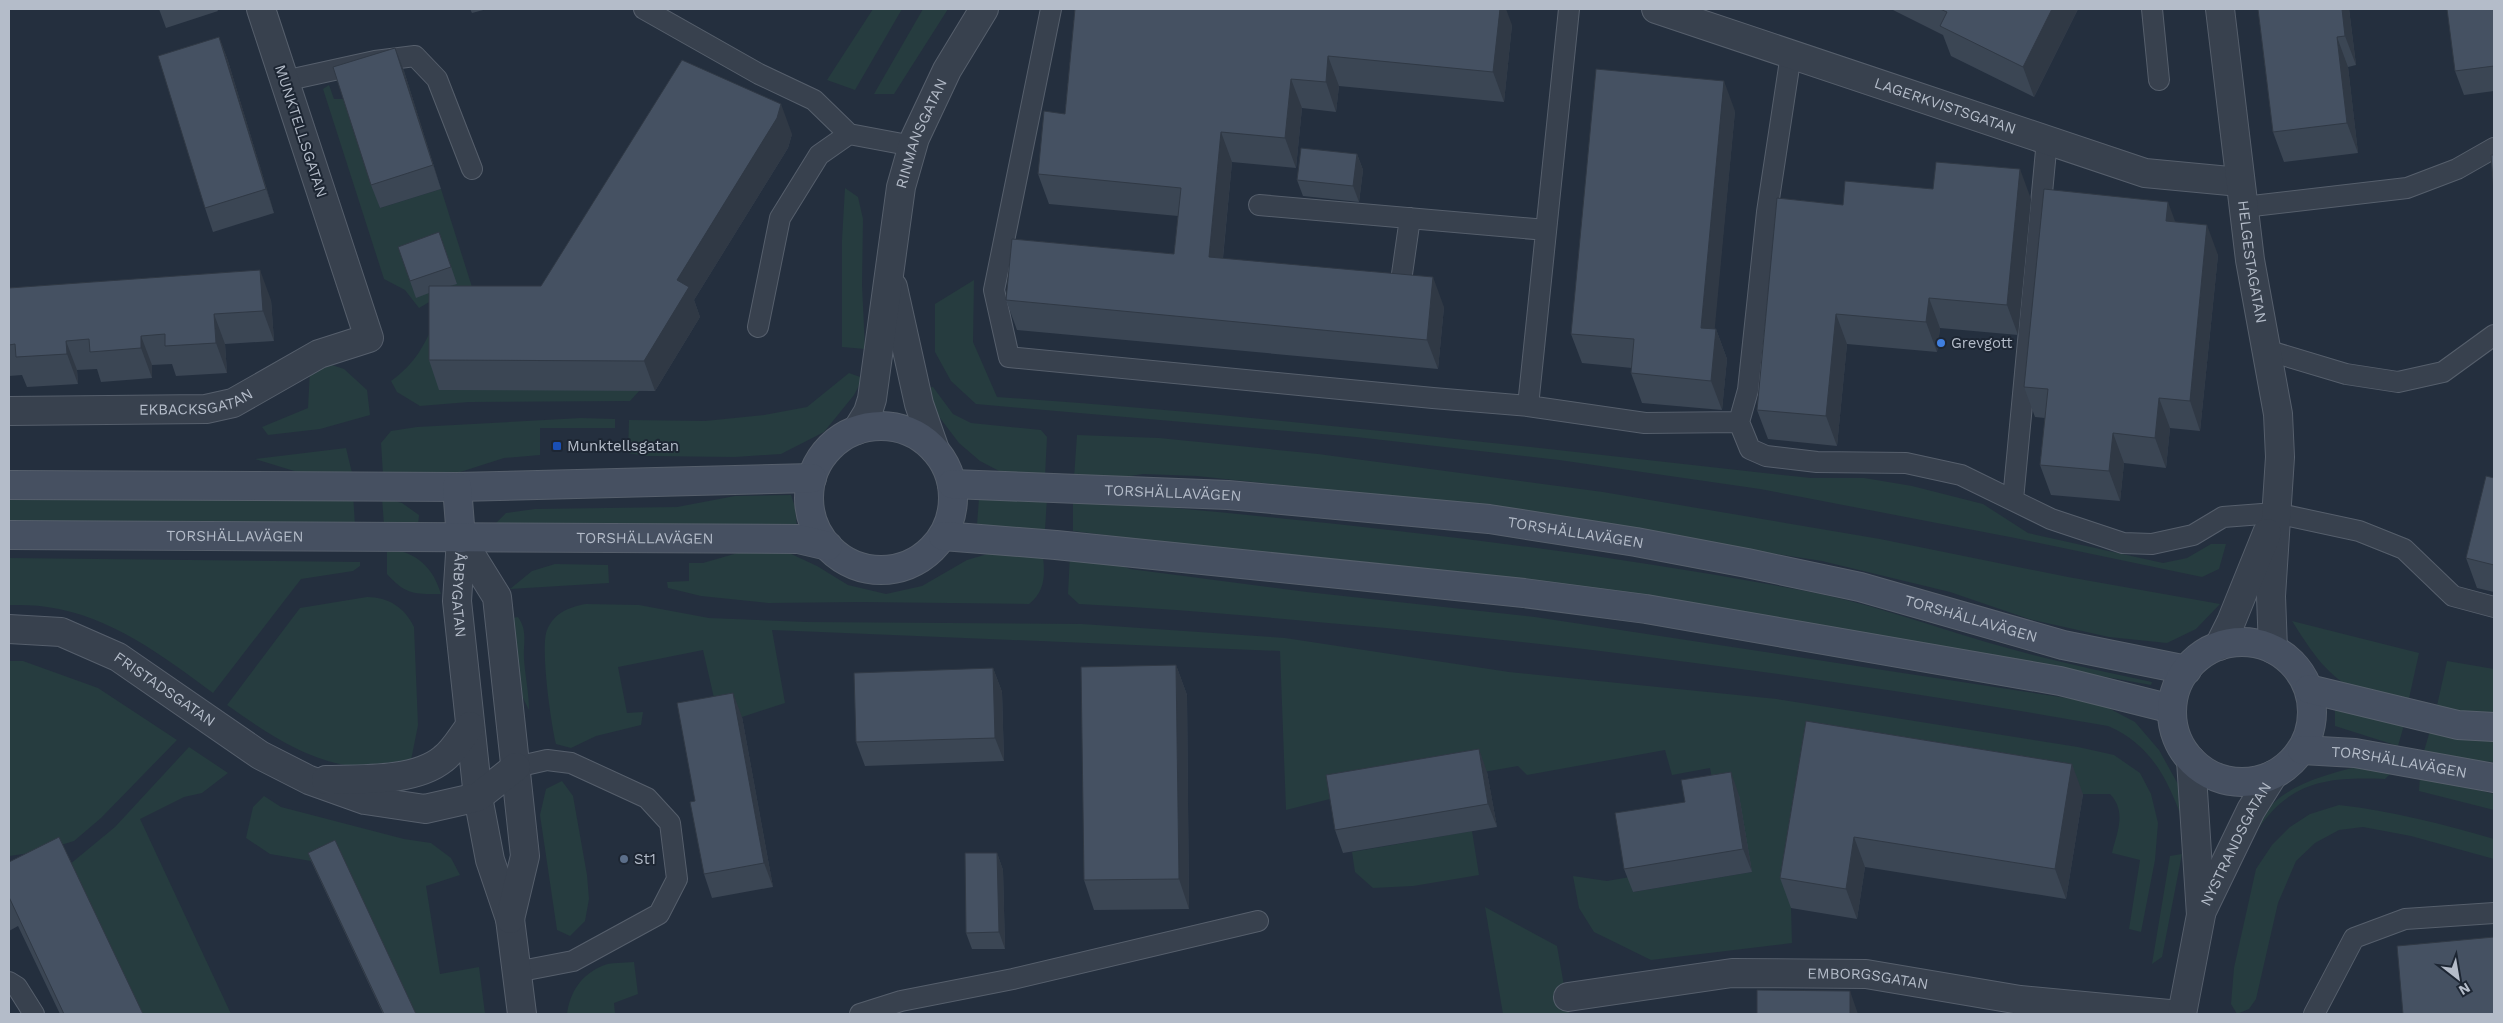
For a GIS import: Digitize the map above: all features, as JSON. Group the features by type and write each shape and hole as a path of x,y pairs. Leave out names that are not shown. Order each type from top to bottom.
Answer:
{"main road":[{"path":"870,426 899,428 925,440 935,450 943,461 952,484 952,515 943,536 919,559 893,569 864,568 839,556 828,546 817,531 810,510 812,478 823,456 833,444 857,430 870,426"},
{"path":"9,486 457,487 812,478"},
{"name":"TORSHÄLLAVÄGEN","path":"952,484 1228,495 1489,519 1636,542 1860,587 2063,645 2187,670"},
{"path":"457,487 461,538"},
{"name":"TORSHÄLLAVÄGEN","path":"9,535 798,539 828,546"},
{"path":"943,536 1056,545 1524,593 1646,609 2060,681 2172,709"},
{"path":"2233,642 2252,642 2273,649 2294,664 2309,689 2312,724 2302,750 2293,761 2273,775 2258,780 2230,781 2214,776 2191,760 2177,738 2172,709 2175,692 2187,670 2196,660 2219,646 2233,642"},
{"path":"2309,689 2458,725 2494,727"},
{"name":"TORSHÄLLAVÄGEN","path":"2302,750 2355,752 2494,778"}],"street":[{"name":"MUNKTELLSGATAN","path":"261,9 369,338"},
{"name":"RINMANSGATAN","path":"857,430 868,412 872,399 900,187 913,146 948,70 984,9"},
{"name":"LAGERKVISTSGATAN","path":"1656,9 2145,173 2242,195"},
{"name":"HELGESTAGATAN","path":"2220,9 2242,195 2278,431 2279,493 2275,513 2272,596 2273,649"},
{"name":"RINMANSGATAN","path":"890,270 919,404 935,450"},
{"name":"EKBACKSGATAN","path":"9,411 206,409 234,403 319,354 369,338"},
{"name":"HELGESTAGATAN","path":"2219,646 2231,622 2275,513"},
{"name":"ÅRBYGATAN","path":"510,919 525,856 498,597 461,539 457,601 478,797 490,860 510,919 522,1014"},
{"name":"FRISTADSGATAN","path":"9,629 61,632 118,657 260,755 309,780 365,800 425,810 478,797 516,767"},
{"name":"FRISTADSGATAN","path":"309,780 373,778 423,772 444,759 470,726"},
{"name":"NYSTRANDSGATAN","path":"2182,1014 2201,915 2191,760"},
{"name":"NYSTRANDSGATAN","path":"2201,915 2251,810 2273,775"},
{"name":"EMBORGSGATAN","path":"1568,997 1732,973 1866,974 2020,1000 2169,1014"}],"lane":[{"path":"644,9 759,74 814,100 849,134 913,146"},
{"path":"1051,9 994,290 1010,356 1324,388 1528,406 1645,423 1739,422"},
{"path":"1528,406 1569,9"},
{"path":"2152,9 2159,80"},
{"path":"1791,54 1767,212 1748,390 1739,422 1750,449 1766,456 1817,462 1906,463 1961,475 2051,519 2123,543 2152,544 2193,535 2223,517 2275,513 2359,531 2404,549 2453,596 2494,607"},
{"path":"284,81 375,61 416,56 437,79 472,169"},
{"path":"758,327 780,218 819,155 849,134"},
{"path":"2013,500 2047,140"},
{"path":"2242,195 2407,188 2457,168 2494,148"},
{"path":"1259,205 1546,230"},
{"path":"1401,281 1410,218"},
{"path":"2266,350 2346,374 2398,382 2443,372 2494,335"},
{"path":"516,767 547,760 571,763 647,798 670,824 677,879 659,914 573,961 516,972"},
{"path":"2314,1014 2354,938 2405,918 2494,913"},
{"path":"860,1014 901,1001 1013,979 1258,921"},
{"path":"9,982 17,987 34,1014"}],"green space":[{"path":"873,9 902,9 855,90 827,80"},
{"path":"923,9 948,9 894,94 874,94"},
{"path":"329,85 334,99 345,99 380,208 441,189 472,287 443,294 419,308 405,290 384,279 323,89"},
{"path":"845,188 858,197 863,219 862,285 865,349 842,347 842,240"},
{"path":"974,280 973,342 997,397 1099,404 1303,423 1811,478 1864,478 1912,486 1983,504 2028,533 2163,563 2187,558 2211,544 2226,544 2219,569 2202,577 2015,538 1760,489 1559,460 1356,437 976,404 951,381 935,352 935,304"},
{"path":"433,325 640,390 630,401 469,402 420,406 397,392 391,381 416,356"},
{"path":"323,362 344,369 367,390 370,415 320,429 268,435 262,427 308,408 310,370"},
{"path":"849,373 863,378 854,395 824,432 781,454 735,457 646,456 628,453 629,420 705,421 764,415 807,407"},
{"path":"933,387 953,414 971,423 1041,430 1047,437 1045,477 1001,472 980,461 959,443 937,414 927,388"},
{"path":"581,418 615,419 615,428 540,428 540,455 504,458 454,474 383,474 381,443 391,431 417,427"},
{"path":"1077,435 1159,438 1318,454 1603,492 1880,539 2068,577 2220,604 2196,629 2167,643 2109,637 2029,619 1950,592 1822,561 1404,498 1197,476 1143,474 1117,478 1074,478"},
{"path":"346,448 352,473 304,474 255,459"},
{"path":"9,493 353,494 355,525 9,522"},
{"path":"791,495 795,507 797,529 500,529 496,523 506,513 535,509 677,507 735,496"},
{"path":"382,498 402,503 419,515 418,525 384,525"},
{"path":"979,498 1047,498 1045,530 977,525"},
{"path":"1073,499 1347,525 1529,547 1710,574 1847,600 2006,648 2068,664 2152,682 2151,685 1798,622 1547,582 1295,559 1073,531"},
{"path":"387,549 407,553 422,562 438,584 441,594 411,592 405,590 394,581 387,574"},
{"path":"1042,549 1044,572 1042,586 1035,599 1029,604 768,603 701,596 668,588 667,582 689,581 689,563 703,563 748,550 789,553 817,566 848,585 886,594 922,586 967,560 1001,550"},
{"path":"1070,554 1095,556 1130,569 1307,592 1535,617 2099,703 2135,722 2159,750 2179,786 2184,825 2172,794 2157,766 2136,743 2108,726 1928,696 1748,670 1567,647 1386,628 1079,604 1068,594"},
{"path":"9,558 360,562 360,566 353,571 301,579 213,693 175,665 114,628 70,612 33,605 9,605"},
{"path":"555,564 608,565 609,583 510,589 532,571"},
{"path":"367,597 389,601 406,614 414,627 418,725 411,760 386,766 361,767 337,764 291,746 227,705 300,608"},
{"path":"586,604 639,605 709,618 807,622 1082,624 1285,638 1509,672 1777,699 2078,747 2114,755 2140,773 2151,794 2158,823 2155,860 2141,932 2129,929 2140,860 2112,853 2118,830 2119,815 2115,801 2110,794 2083,794 1817,751 1791,908 1792,943 1651,960 1594,932 1579,908 1573,876 1607,881 1630,877 1633,892 1752,872 1716,799 1710,768 1672,775 1665,750 1527,775 1518,766 1334,798 1286,810 1280,651 772,630 785,703 742,717 717,711 703,650 618,667 627,713 643,712 641,725 596,736 571,748 556,744 547,686 545,639 550,624 558,615 568,609"},
{"path":"518,617 524,632 524,659 529,710 519,690 508,619"},
{"path":"2292,621 2419,653 2408,703 2362,692 2340,680 2321,663"},
{"path":"9,661 23,661 98,688 177,740 101,818 74,841 38,852 9,856"},
{"path":"2447,661 2494,669 2494,713 2461,714 2436,710"},
{"path":"2335,707 2404,725 2398,746 2335,726"},
{"path":"2430,731 2494,740 2494,762 2472,761 2424,751"},
{"path":"189,747 228,773 202,793 184,797 140,819 231,1014 138,1014 69,865 115,827"},
{"path":"2357,767 2392,772 2385,779 2344,779 2318,783 2306,788 2278,806 2251,837 2267,810 2285,794 2296,787 2321,777"},
{"path":"2420,776 2494,794 2494,810 2419,791"},
{"path":"562,781 573,796 587,875 589,899 585,921 570,936 557,930 540,815 546,789"},
{"path":"264,796 281,807 404,839 431,843 451,858 460,875 426,886 440,974 479,967 485,1014 415,1014 338,849 311,861 270,854 246,838 253,807"},
{"path":"2339,805 2417,819 2494,839 2494,859 2411,836 2363,827 2339,830 2315,843 2296,861 2278,903 2256,999 2249,1009 2237,1014 2231,1004 2234,968 2256,869 2272,845 2290,827 2310,814"},
{"path":"1472,831 1479,875 1413,886 1373,888 1355,872 1352,852"},
{"path":"2182,854 2162,957 2152,964 2170,856"},
{"path":"1485,907 1557,946 1569,1014 1503,1014"},
{"path":"634,962 638,994 614,1003 615,1014 567,1014 574,992 582,979 588,974 605,965"}],"building":[{"path":"1075,9 1500,9 1493,72 1328,56 1326,82 1291,79 1285,138 1221,132 1209,257 1433,277 1427,340 1006,300 1012,239 1174,254 1181,188 1038,174 1044,111 1065,114"},
{"path":"1940,9 2052,9 2023,67 1940,26 1947,12"},
{"path":"2258,9 2342,9 2345,36 2337,37 2347,123 2273,132"},
{"path":"2447,9 2494,9 2494,66 2455,71"},
{"path":"219,37 266,189 205,208 158,56"},
{"path":"395,48 433,165 371,185 333,67"},
{"path":"682,60 781,104 777,118 677,280 689,287 644,361 429,360 429,286 541,286"},
{"path":"1596,69 1724,81 1701,328 1716,329 1711,381 1631,373 1634,339 1571,334"},
{"path":"1301,148 1357,154 1353,186 1297,180"},
{"path":"2491,155 2494,155 2494,192"},
{"path":"1936,162 2020,169 2007,305 1929,298 1926,322 1836,314 1826,416 1757,410 1777,198 1843,205 1845,181 1933,189"},
{"path":"2044,189 2168,202 2166,221 2207,225 2190,401 2159,398 2155,438 2113,433 2109,471 2040,465 2048,389 2024,387"},
{"path":"439,232 451,267 410,281 398,247"},
{"path":"260,270 263,311 214,314 216,343 165,346 165,334 141,336 141,348 90,352 89,339 66,341 67,354 16,357 15,344 9,345 9,288"},
{"path":"2486,476 2494,478 2494,565 2466,558"},
{"path":"1176,665 1179,879 1084,880 1081,667"},
{"path":"993,668 995,738 856,742 854,673"},
{"path":"733,693 764,863 704,874 690,802 695,801 677,703"},
{"path":"1806,721 2072,764 2055,869 1854,837 1846,889 1780,878"},
{"path":"1479,749 1488,804 1335,830 1326,775"},
{"path":"1731,772 1743,849 1624,869 1615,813 1685,802 1681,780"},
{"path":"59,837 143,1014 64,1014 9,897 9,862"},
{"path":"335,840 416,1014 384,1014 308,853"},
{"path":"965,853 997,853 999,932 966,933"},
{"path":"2494,937 2494,1014 2403,1014 2397,946"},
{"path":"1757,990 1850,991 1850,1014 1757,1014"}],"place":[{"name":"Grevgott","path":"1941,343"},
{"name":"Munktellsgatan","path":"557,446"},
{"name":"St1","path":"624,859"}]}
